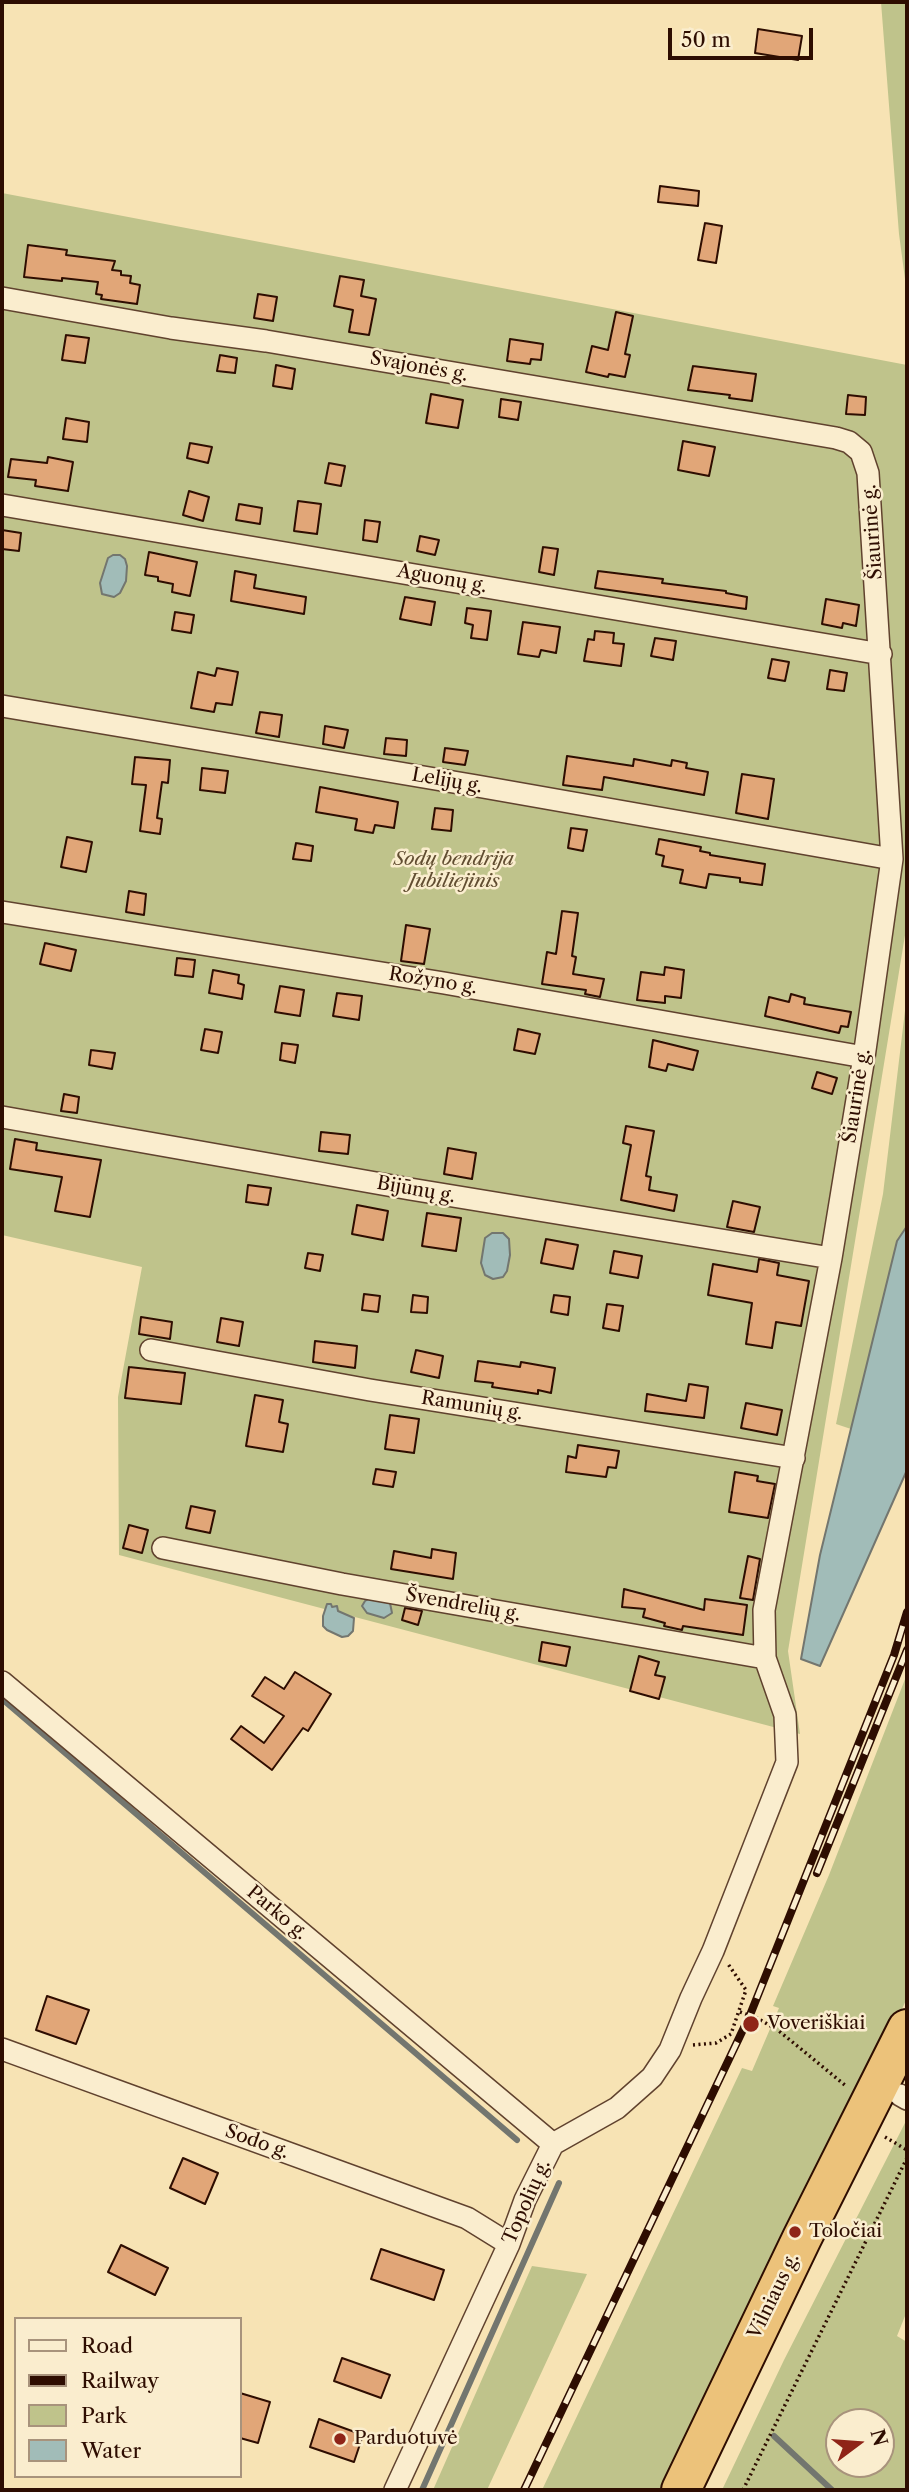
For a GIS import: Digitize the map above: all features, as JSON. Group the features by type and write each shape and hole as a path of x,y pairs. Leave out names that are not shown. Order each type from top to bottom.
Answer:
{"highway":[{"name":"Vilniaus g.","path":"681,2490 802,2238 907,2029"},
{"name":"Vilniaus g.","path":"706,2490 898,2147 905,2092"}],"street":[{"name":"Svajonės g.","path":"2,298 836,438"},
{"name":"Šiaurinė g.","path":"787,1762 785,1715 765,1658 764,1610 831,1258 864,1057 892,859 868,473 861,452 849,442 836,438"},
{"name":"Aguonų g.","path":"2,505 881,654"},
{"name":"Lelijų g.","path":"2,706 504,790 892,859"},
{"name":"Rožyno g.","path":"2,912 444,983 864,1057"},
{"name":"Bijūnų g.","path":"2,1117 397,1187 831,1258"},
{"name":"Ramunių g.","path":"151,1350 370,1390 794,1458"},
{"name":"Švendrelių g.","path":"163,1548 342,1584 765,1658"},
{"name":"Parko g.","path":"2,1682 553,2144"},
{"name":"Topolių g.","path":"395,2490 509,2244 525,2200 553,2144 617,2108 652,2077 670,2050 713,1951 787,1762"},
{"name":"Sodo g.","path":"2,2049 467,2218 509,2244"}],"path":[{"path":"670,2050 716,2043 731,2034 746,1990 731,1966 713,1951"},
{"path":"740,2012 779,2031 851,2090"},
{"path":"743,2490 898,2147"}],"green space":[{"path":"881,2 907,2 907,294 899,234"},
{"name":"Sodų bendrija Jubiliejinis","path":"2,193 907,365 907,923 788,1651 800,1734 119,1555 118,1397 142,1267 2,1235"},
{"path":"907,994 907,1226 897,1241 851,1429 836,1424 883,1194"},
{"path":"907,1674 907,1998 673,2490 542,2490 742,2068 752,2071 779,2008 773,2006 829,1875"},
{"path":"907,2119 907,2311 897,2336 907,2342 907,2490 722,2490 784,2360"},
{"path":"532,2266 587,2274 487,2490 433,2490"}],"water":[{"path":"120,555 127,566 126,581 120,593 114,597 102,594 100,583 108,558"},
{"path":"907,1226 907,1470 820,1666 801,1659 820,1555 897,1241"},
{"path":"492,1233 503,1233 509,1239 510,1255 503,1277 493,1279 485,1275 481,1263 485,1238"},
{"path":"370,1598 390,1603 392,1613 384,1618 367,1613 362,1606"},
{"path":"327,1604 337,1606 338,1611 354,1618 353,1631 348,1636 342,1637 323,1626"}],"building":[{"path":"758,29 802,36 798,60 755,53"},
{"path":"660,186 699,191 698,206 658,202"},
{"path":"705,223 722,226 716,263 698,260"},
{"path":"28,245 67,250 66,255 115,261 112,270 131,276 130,283 140,285 137,304 101,299 102,295 96,294 98,282 24,277"},
{"path":"340,276 364,280 361,296 376,299 369,335 349,332 353,310 334,306"},
{"path":"258,294 277,297 273,321 254,318"},
{"path":"616,312 633,316 625,354 630,355 625,377 609,374 608,377 586,372 592,346 608,350"},
{"path":"66,335 89,338 85,363 62,360"},
{"path":"510,339 543,344 541,360 531,359 530,364 507,361"},
{"path":"220,355 237,358 235,373 217,371"},
{"path":"276,365 295,369 292,389 273,386"},
{"path":"693,366 756,374 752,401 729,398 730,395 688,390"},
{"path":"431,394 463,400 458,428 426,423"},
{"path":"848,395 866,397 865,415 846,414"},
{"path":"501,399 521,402 518,420 499,417"},
{"path":"66,418 89,422 87,442 63,439"},
{"path":"683,441 715,447 709,476 678,470"},
{"path":"190,443 212,447 208,463 187,458"},
{"path":"48,457 73,462 68,491 35,486 36,480 8,477 11,459 47,463"},
{"path":"329,463 345,466 341,486 325,483"},
{"path":"189,491 209,497 203,521 183,515"},
{"path":"298,501 321,504 317,534 294,531"},
{"path":"239,504 262,508 260,524 236,520"},
{"path":"365,520 380,522 377,542 363,540"},
{"path":"2,530 21,533 19,551 2,549"},
{"path":"420,536 439,540 435,555 417,551"},
{"path":"543,547 558,549 554,575 539,572"},
{"path":"149,552 197,562 190,596 172,592 173,584 145,575"},
{"path":"235,571 256,575 254,588 306,597 304,614 231,601"},
{"path":"598,571 663,579 662,583 726,591 747,597 746,609 595,588"},
{"path":"405,597 435,602 431,625 400,619"},
{"path":"826,599 859,605 856,626 843,623 842,628 822,624"},
{"path":"467,608 491,611 487,640 471,638 473,625 465,623"},
{"path":"175,612 194,615 191,633 172,630"},
{"path":"523,622 560,627 556,653 541,650 539,657 518,654"},
{"path":"595,631 614,633 613,643 624,644 621,666 584,661 588,639 594,640"},
{"path":"655,638 676,641 673,660 651,656"},
{"path":"772,659 789,662 785,681 768,678"},
{"path":"217,668 238,672 232,705 216,703 214,712 191,708 198,672 215,676"},
{"path":"830,670 847,673 844,691 827,689"},
{"path":"260,712 282,715 279,737 256,733"},
{"path":"325,726 348,730 344,748 323,744"},
{"path":"386,738 407,740 406,756 384,754"},
{"path":"445,748 468,751 465,765 443,762"},
{"path":"567,756 633,766 634,759 671,766 672,760 687,763 686,768 708,772 704,795 604,777 602,790 563,785"},
{"path":"135,757 170,760 168,783 162,782 157,818 162,819 160,834 140,831 146,785 132,784"},
{"path":"202,768 228,771 225,793 200,790"},
{"path":"742,774 774,779 768,819 736,813"},
{"path":"320,787 398,802 394,828 375,825 373,833 355,830 357,819 316,812"},
{"path":"435,808 453,810 451,831 432,829"},
{"path":"571,828 587,830 583,851 568,848"},
{"path":"67,837 92,842 86,872 61,867"},
{"path":"659,839 701,847 700,851 710,855 765,864 762,885 740,882 740,878 709,874 706,888 680,883 683,870 662,866 664,856 656,854"},
{"path":"296,843 313,846 311,861 293,859"},
{"path":"129,891 146,894 144,915 126,912"},
{"path":"562,911 578,913 572,956 576,957 573,974 604,979 600,997 585,994 586,990 542,984 547,952 556,954"},
{"path":"406,925 430,929 424,964 401,961"},
{"path":"45,943 76,950 71,971 40,964"},
{"path":"177,958 195,960 193,977 175,975"},
{"path":"665,967 684,970 681,998 665,996 665,1003 637,1000 641,972 664,975"},
{"path":"213,970 239,975 238,983 244,985 242,999 209,993"},
{"path":"280,986 304,990 300,1016 275,1012"},
{"path":"337,993 362,996 359,1020 333,1016"},
{"path":"791,994 805,998 804,1004 851,1012 848,1027 841,1026 839,1033 765,1016 769,997 789,1002"},
{"path":"205,1029 222,1032 218,1053 201,1050"},
{"path":"518,1029 540,1034 535,1054 514,1050"},
{"path":"653,1040 698,1051 693,1070 668,1064 666,1071 649,1067"},
{"path":"282,1043 298,1045 295,1063 280,1060"},
{"path":"91,1050 115,1053 112,1069 89,1065"},
{"path":"817,1072 837,1078 832,1094 812,1088"},
{"path":"64,1094 79,1097 77,1113 61,1111"},
{"path":"626,1126 654,1131 646,1176 651,1177 649,1190 677,1195 674,1211 621,1200 631,1145 623,1143"},
{"path":"321,1132 350,1135 348,1154 319,1151"},
{"path":"15,1139 37,1143 36,1150 101,1160 90,1217 55,1211 62,1177 10,1169"},
{"path":"448,1148 476,1153 472,1179 444,1174"},
{"path":"248,1185 271,1188 268,1205 246,1202"},
{"path":"733,1201 760,1207 754,1232 727,1227"},
{"path":"357,1205 388,1211 383,1240 352,1234"},
{"path":"427,1213 461,1218 456,1251 422,1246"},
{"path":"546,1239 578,1245 573,1269 541,1263"},
{"path":"614,1251 642,1256 638,1278 610,1273"},
{"path":"308,1253 323,1255 320,1271 305,1268"},
{"path":"759,1259 779,1263 777,1275 809,1281 801,1326 776,1322 772,1348 746,1344 752,1303 708,1295 713,1264 757,1272"},
{"path":"364,1294 380,1296 378,1312 362,1310"},
{"path":"413,1295 428,1297 427,1313 411,1312"},
{"path":"554,1295 570,1297 568,1315 551,1312"},
{"path":"607,1304 623,1306 619,1331 603,1328"},
{"path":"141,1317 172,1322 170,1339 139,1334"},
{"path":"221,1318 243,1322 239,1346 217,1342"},
{"path":"315,1341 357,1346 355,1368 313,1362"},
{"path":"416,1350 443,1356 439,1378 411,1372"},
{"path":"478,1361 520,1367 521,1362 555,1368 551,1393 538,1390 538,1394 492,1387 493,1383 475,1381"},
{"path":"129,1367 185,1373 181,1404 125,1398"},
{"path":"689,1384 708,1387 704,1418 645,1411 647,1394 686,1401"},
{"path":"255,1395 283,1400 279,1422 288,1424 283,1452 246,1446"},
{"path":"746,1403 782,1410 777,1435 741,1428"},
{"path":"390,1415 419,1419 414,1453 385,1449"},
{"path":"578,1445 619,1451 616,1468 608,1467 606,1477 566,1472 568,1456 576,1458"},
{"path":"376,1469 396,1472 393,1487 373,1484"},
{"path":"735,1472 758,1476 757,1481 775,1484 768,1518 729,1512"},
{"path":"191,1506 215,1511 210,1533 186,1528"},
{"path":"129,1525 148,1530 142,1553 123,1548"},
{"path":"432,1549 456,1553 453,1579 391,1569 394,1551 431,1558"},
{"path":"748,1556 760,1559 753,1600 740,1598"},
{"path":"624,1589 704,1610 705,1599 747,1605 743,1635 683,1626 682,1630 664,1626 665,1623 643,1617 645,1609 622,1607"},
{"path":"405,1608 422,1611 418,1625 402,1620"},
{"path":"542,1642 570,1647 566,1666 539,1661"},
{"path":"639,1656 659,1662 655,1675 665,1677 659,1699 630,1691"},
{"path":"295,1672 331,1694 308,1731 303,1728 272,1770 231,1739 241,1726 264,1743 284,1716 252,1696 265,1677 284,1689"},
{"path":"47,1996 89,2010 76,2044 36,2030"},
{"path":"183,2158 218,2173 205,2204 170,2188"},
{"path":"121,2245 168,2268 155,2295 108,2272"},
{"path":"381,2249 444,2270 434,2300 371,2279"},
{"path":"342,2358 390,2375 381,2398 334,2381"},
{"path":"242,2394 270,2402 258,2443 242,2439"},
{"path":"319,2419 363,2435 354,2462 310,2447"}],"waterway":[{"path":"2,1699 517,2140"},
{"path":"422,2490 559,2183"},
{"path":"774,2436 832,2490"}],"railway":[{"path":"524,2490 750,2015 894,1655 907,1612"},
{"path":"817,1873 907,1650"}],"place":[{"name":"Voveriškiai","path":"751,2024"},
{"name":"Toločiai","path":"795,2232"},
{"name":"Parduotuvė","path":"340,2439"}]}
